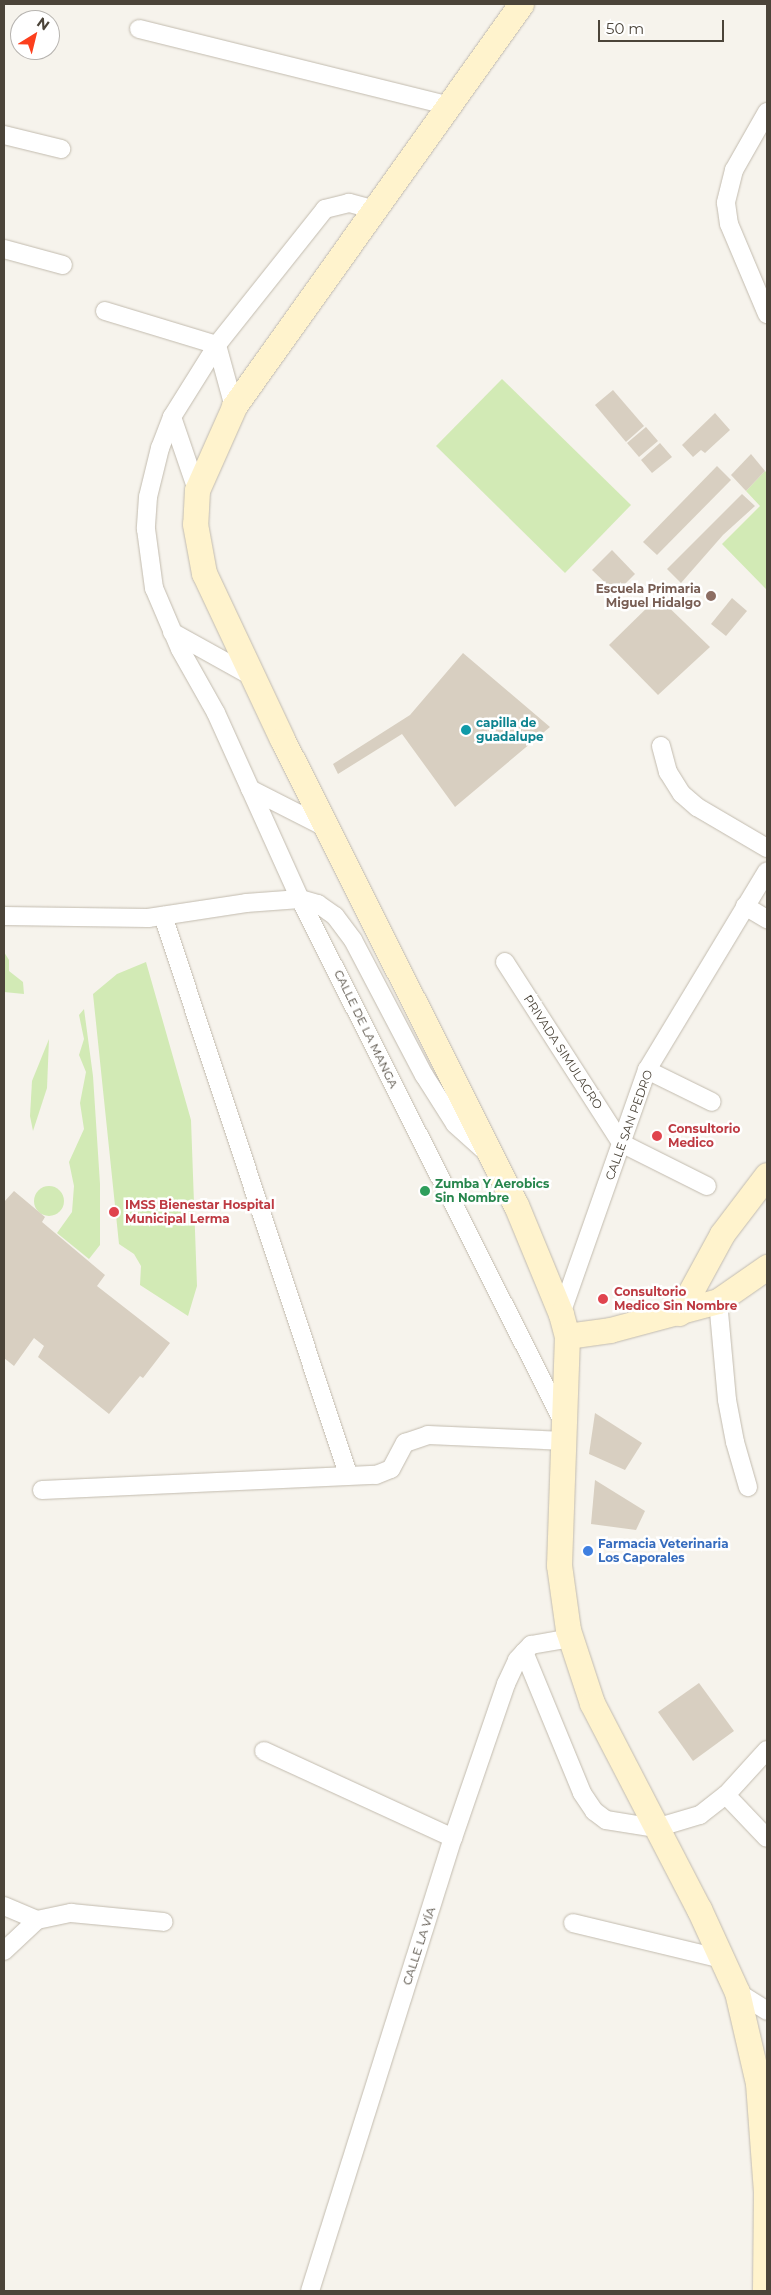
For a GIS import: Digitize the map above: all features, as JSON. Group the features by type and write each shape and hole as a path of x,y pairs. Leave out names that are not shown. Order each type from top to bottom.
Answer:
{"main road":[{"path":"521,4 372,209 234,407 197,490 196,524 204,573 327,828 516,1204 564,1325 564,1433 559,1565 570,1638 592,1703 738,1992 758,2083 766,2193 765,2291"},
{"path":"679,1313 722,1234 767,1175"},
{"path":"564,1325 610,1330 679,1313 718,1301 767,1267"}],"street":[{"path":"139,29 447,105"},
{"path":"767,112 734,170 726,203 729,224 767,314"},
{"path":"4,135 61,149"},
{"name":"CALLE DE LA MANGA","path":"372,209 349,203 325,209 217,345 172,417 160,448 148,497 146,529 154,588 172,632 216,713 300,899 564,1433"},
{"path":"4,249 63,265"},
{"path":"105,311 217,345 234,407"},
{"path":"172,417 197,490"},
{"path":"172,632 253,677"},
{"path":"661,746 668,772 682,794 697,807 767,848"},
{"path":"250,789 327,828"},
{"name":"CALLE SAN PEDRO","path":"564,1325 621,1143 648,1070 767,871"},
{"path":"4,916 122,918 163,916 300,899 318,904 335,916 349,934 424,1075 454,1124 492,1157"},
{"path":"745,906 767,919"},
{"path":"163,916 348,1474"},
{"name":"PRIVADA SIMULACRO","path":"505,962 621,1143"},
{"path":"648,1070 712,1102"},
{"path":"621,1143 708,1186"},
{"path":"718,1301 729,1408 748,1486"},
{"path":"42,1490 348,1474 376,1475 391,1469 405,1443 428,1435 564,1433"},
{"path":"570,1638 531,1645 524,1652 582,1793 594,1812 622,1825 656,1828 700,1816 726,1796 767,1750"},
{"name":"CALLE LA VÍA","path":"310,2291 453,1838 506,1684 524,1652"},
{"path":"264,1751 453,1838"},
{"path":"726,1796 767,1838"},
{"path":"4,1906 37,1920"},
{"path":"4,1951 37,1920 71,1913 164,1922"},
{"path":"573,1922 722,1959"},
{"path":"738,1992 767,2011"}],"green space":[{"path":"502,379 631,505 565,573 436,446"},
{"path":"765,471 767,473 767,590 722,544 760,506 746,491"},
{"path":"4,952 9,960 9,971 23,982 24,994 4,992"},
{"path":"146,962 191,1120 197,1286 188,1316 140,1285 141,1266 134,1254 119,1244 93,994 117,974"},
{"path":"84,1009 93,1076 100,1184 100,1245 89,1259 57,1233 72,1212 74,1186 69,1162 84,1129 80,1103 86,1072 79,1055 84,1039 79,1015"},
{"path":"49,1039 47,1088 33,1131 30,1116 32,1081"},
{"path":"49,1186 60,1190 64,1201 60,1212 49,1216 38,1212 34,1201 38,1190"}],"building":[{"path":"613,390 644,426 626,442 595,405"},
{"path":"715,413 730,430 705,453 701,450 693,457 682,445"},
{"path":"646,427 658,441 639,457 627,443"},
{"path":"660,443 672,457 652,473 641,460"},
{"path":"751,454 765,471 746,491 731,475"},
{"path":"717,466 731,480 657,555 643,542"},
{"path":"742,494 755,506 723,535 681,583 667,569"},
{"path":"612,550 635,574 616,593 592,570"},
{"path":"658,597 710,647 658,695 609,645"},
{"path":"732,598 747,611 726,636 711,624"},
{"name":"capilla de guadalupe","path":"463,653 550,727 455,807 402,734 338,774 333,764 410,715"},
{"path":"14,1191 45,1217 42,1222 105,1275 97,1286 170,1343 143,1378 140,1376 109,1414 38,1357 44,1346 34,1338 14,1366 4,1358 4,1202"},
{"path":"595,1413 642,1443 625,1470 589,1454"},
{"path":"595,1480 645,1511 636,1530 591,1524"},
{"path":"699,1683 734,1731 693,1761 658,1712"}],"place":[{"name":"Escuela Primaria Miguel Hidalgo","path":"711,596"},
{"name":"capilla de guadalupe","path":"466,730"},
{"name":"Consultorio Medico","path":"657,1136"},
{"name":"Zumba Y Aerobics Sin Nombre","path":"425,1191"},
{"name":"IMSS Bienestar Hospital Municipal Lerma","path":"114,1212"},
{"name":"Consultorio Medico Sin Nombre","path":"603,1299"},
{"name":"Farmacia Veterinaria Los Caporales","path":"588,1551"}]}
